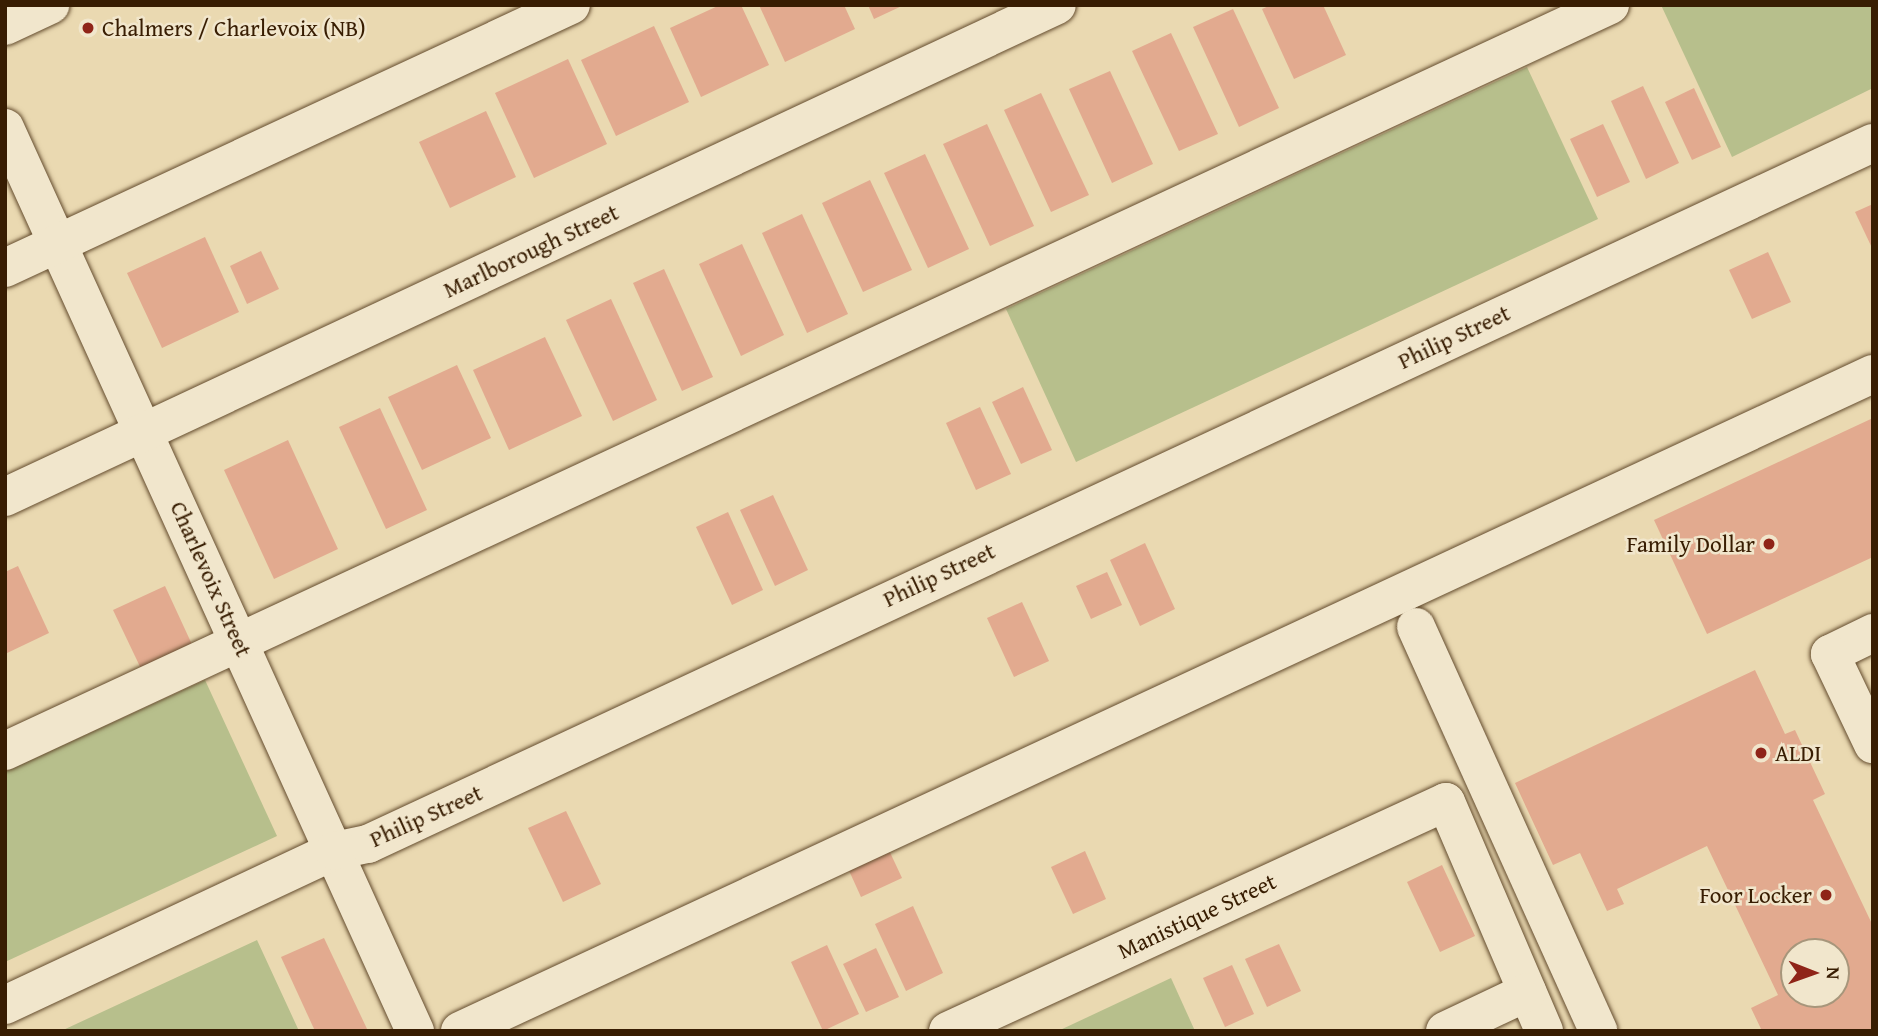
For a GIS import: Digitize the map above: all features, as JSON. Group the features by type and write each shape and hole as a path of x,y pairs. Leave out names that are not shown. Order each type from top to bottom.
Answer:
{"street":[{"path":"5,26 50,5"},
{"path":"5,268 571,5"},
{"name":"Marlborough Street","path":"5,497 1057,5"},
{"path":"5,751 1610,5"},
{"name":"Charlevoix Street","path":"5,128 415,1031"},
{"name":"Philip Street","path":"5,1005 334,851 368,844 1873,143"},
{"path":"460,1031 1873,374"},
{"path":"1416,627 1598,1031"},
{"path":"1873,634 1830,654 1873,744"},
{"name":"Manistique Street","path":"948,1031 1446,802 1527,992"},
{"path":"1445,1031 1527,992 1544,1031"}],"green space":[{"path":"1661,5 1873,5 1873,88 1732,157"},
{"path":"1527,67 1598,219 1076,462 1006,309"},
{"path":"205,680 277,836 5,962 5,772"},
{"path":"257,940 299,1031 61,1031"},
{"path":"1171,978 1195,1031 1058,1031"}],"building":[{"path":"720,5 741,5 769,65 701,97 670,28"},
{"path":"759,5 844,5 855,29 785,62"},
{"path":"868,5 904,5 874,19"},
{"path":"1271,5 1323,5 1346,55 1294,79 1262,9"},
{"path":"1233,9 1279,108 1239,127 1193,27"},
{"path":"654,26 689,102 616,136 581,60"},
{"path":"1171,33 1218,134 1179,151 1132,51"},
{"path":"568,59 607,144 534,178 495,93"},
{"path":"1110,71 1153,164 1112,183 1069,89"},
{"path":"1643,86 1679,163 1646,179 1611,101"},
{"path":"1694,88 1721,147 1692,160 1665,102"},
{"path":"1041,93 1089,195 1051,212 1004,110"},
{"path":"486,111 516,177 450,208 419,142"},
{"path":"987,124 1034,226 990,246 943,144"},
{"path":"1603,124 1630,182 1597,197 1570,139"},
{"path":"925,154 969,249 928,268 884,173"},
{"path":"870,180 912,270 863,292 822,203"},
{"path":"1873,204 1873,250 1855,212"},
{"path":"802,214 848,314 807,333 762,233"},
{"path":"205,237 239,312 162,348 127,273"},
{"path":"742,244 784,335 741,356 699,264"},
{"path":"261,251 279,289 247,304 230,266"},
{"path":"1768,252 1791,302 1752,319 1729,270"},
{"path":"664,269 713,377 682,391 633,283"},
{"path":"611,299 657,400 613,421 566,320"},
{"path":"545,337 582,416 509,450 473,370"},
{"path":"457,365 491,438 422,470 388,397"},
{"path":"1023,387 1052,450 1021,464 992,402"},
{"path":"980,407 1011,474 976,490 946,423"},
{"path":"380,408 427,510 386,529 339,427"},
{"path":"1873,418 1873,557 1707,634 1654,520"},
{"path":"288,440 338,549 274,579 224,470"},
{"path":"773,495 808,570 775,586 740,510"},
{"path":"728,512 763,590 732,605 696,527"},
{"path":"1145,543 1175,609 1140,626 1110,560"},
{"path":"18,566 49,633 5,654 5,572"},
{"path":"1107,572 1122,605 1091,619 1076,586"},
{"path":"165,586 195,651 144,675 113,610"},
{"path":"1022,602 1049,661 1014,677 987,618"},
{"path":"1755,670 1785,734 1795,730 1825,794 1813,800 1873,926 1873,1031 1762,1031 1751,1008 1778,995 1707,846 1617,889 1624,904 1607,911 1580,853 1553,865 1515,783"},
{"path":"566,811 601,884 563,902 528,828"},
{"path":"887,846 902,878 861,897 846,864"},
{"path":"1085,851 1106,899 1073,914 1051,867"},
{"path":"1442,865 1475,936 1440,952 1407,882"},
{"path":"913,906 943,973 906,991 875,924"},
{"path":"324,938 368,1031 315,1031 281,957"},
{"path":"1279,944 1301,991 1267,1007 1245,959"},
{"path":"827,945 859,1014 823,1031 791,962"},
{"path":"876,948 899,997 866,1012 843,964"},
{"path":"1232,965 1254,1014 1225,1027 1203,978"}],"place":[{"name":"Chalmers / Charlevoix (NB)","path":"88,28"},
{"name":"Family Dollar","path":"1769,544"},
{"name":"ALDI","path":"1761,753"},
{"name":"Foor Locker","path":"1826,895"}]}
